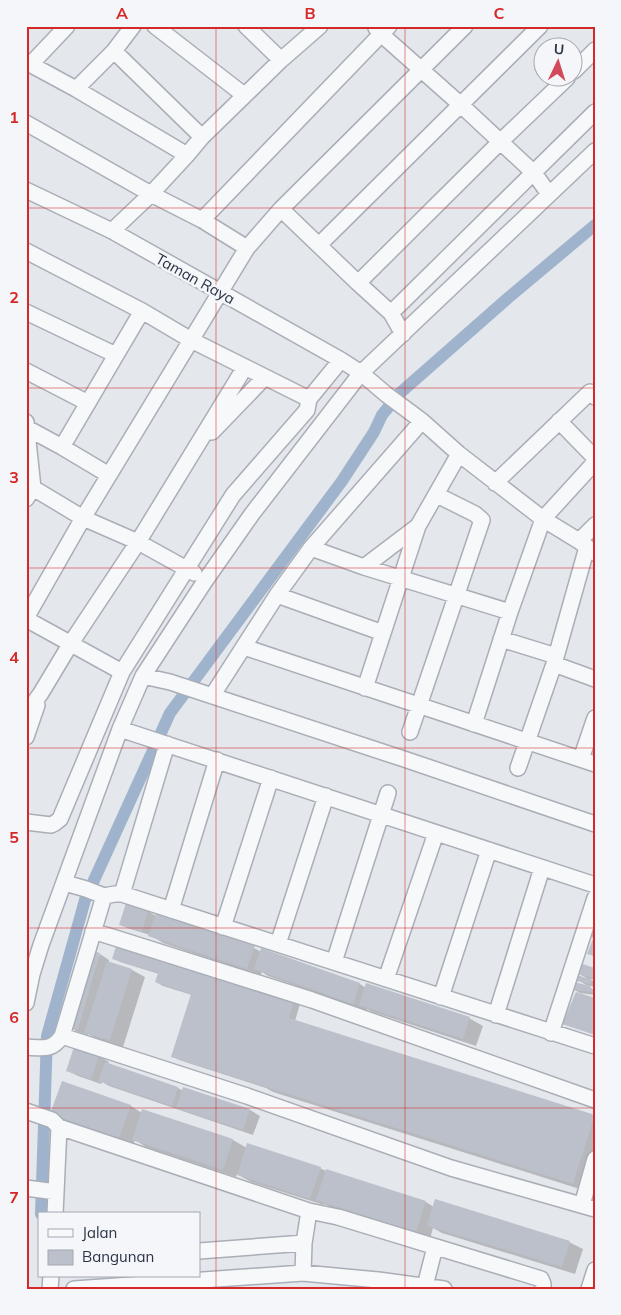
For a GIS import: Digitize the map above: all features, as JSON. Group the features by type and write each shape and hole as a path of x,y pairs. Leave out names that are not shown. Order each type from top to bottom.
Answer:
{"street":[{"path":"67,26 28,63 76,89 187,155"},
{"path":"76,89 114,51 133,26"},
{"path":"155,26 244,95"},
{"path":"246,26 281,60"},
{"path":"112,231 151,194 202,137 244,95 320,26"},
{"path":"122,672 26,619 83,518 247,248 281,209 465,26"},
{"path":"319,246 540,26"},
{"path":"202,220 382,29 422,70 534,173 550,194"},
{"path":"584,61 595,50"},
{"path":"114,51 202,137"},
{"path":"358,283 557,88"},
{"path":"392,313 595,112"},
{"path":"26,123 151,194 202,220 247,248"},
{"path":"27,1001 32,974 34,944 64,883 120,729 143,676 205,581 252,514 361,373 595,151"},
{"name":"Taman Raya","path":"26,190 112,231 361,373 387,396 422,421 459,454 543,519 587,547"},
{"path":"281,209 392,313 403,334"},
{"path":"26,252 142,311 190,340 309,399"},
{"path":"62,447 142,311"},
{"path":"26,312 116,355"},
{"path":"26,822 55,824 60,819 122,672 233,495 307,410 309,399 340,360"},
{"path":"26,714 42,693 71,643 138,542 244,367"},
{"path":"26,371 88,403"},
{"path":"193,452 265,377"},
{"path":"495,482 590,392 595,397"},
{"path":"212,696 277,595 311,548 422,421"},
{"path":"559,421 595,458"},
{"path":"27,424 109,476"},
{"path":"27,424 30,494 138,542 205,581"},
{"path":"366,688 418,526 459,454"},
{"path":"474,724 510,612 543,519 595,462"},
{"path":"410,732 482,520 475,514 436,495"},
{"path":"364,568 418,526"},
{"path":"518,768 555,660 587,547 595,526"},
{"path":"311,548 364,568 510,612"},
{"path":"277,595 384,633"},
{"path":"501,639 555,660 595,679"},
{"path":"244,648 588,761 595,718"},
{"path":"143,676 170,682 595,824"},
{"path":"26,737 42,693"},
{"path":"120,729 595,885"},
{"path":"122,894 161,742"},
{"path":"171,910 217,760"},
{"path":"223,927 270,778"},
{"path":"334,962 388,793"},
{"path":"278,944 326,796"},
{"path":"386,979 436,833"},
{"path":"441,997 489,850"},
{"path":"496,1015 542,868"},
{"path":"64,883 95,893 122,894 595,1046"},
{"path":"95,893 93,931 45,1044 247,1096 452,1168 588,1207 595,1159"},
{"path":"551,1032 595,898"},
{"path":"93,931 312,1000 595,1100"},
{"path":"31,1112 56,1124 309,1211 338,1217 541,1279 543,1289"},
{"path":"54,1212 56,1124"},
{"path":"30,1188 53,1191"},
{"path":"304,1274 304,1243 309,1211"},
{"path":"200,1251 304,1243"},
{"path":"74,1289 277,1282 304,1274 378,1280 426,1287 434,1247"},
{"path":"589,1289 595,1270"}],"building":[{"path":"126,903 148,910 142,932 119,925"},
{"path":"156,913 255,946 247,969 148,936"},
{"path":"593,939 595,939 595,956 587,954"},
{"path":"117,943 294,1000 289,1018 595,1115 573,1184 171,1057 191,994 155,982 158,973 112,959"},
{"path":"261,948 360,983 353,1004 254,969"},
{"path":"90,950 100,953 78,1030 67,1027"},
{"path":"107,961 132,969 110,1040 84,1033"},
{"path":"579,963 595,968 594,978 576,973"},
{"path":"577,975 593,980 590,984 577,981"},
{"path":"574,982 590,986 592,992 572,990"},
{"path":"366,983 470,1017 463,1039 359,1005"},
{"path":"576,992 595,998 595,1035 562,1024"},
{"path":"74,1047 99,1055 91,1079 66,1071"},
{"path":"105,1062 178,1087 172,1106 98,1081"},
{"path":"62,1081 131,1105 119,1138 50,1114"},
{"path":"183,1087 250,1109 243,1130 176,1108"},
{"path":"142,1109 233,1139 223,1170 132,1140"},
{"path":"247,1143 321,1167 310,1199 237,1175"},
{"path":"326,1169 426,1201 416,1232 316,1200"},
{"path":"435,1199 570,1241 562,1267 427,1226"}],"waterway":[{"path":"41,1212 47,1036 85,900 170,713 342,481 374,432 382,415 400,393 595,225"}]}
